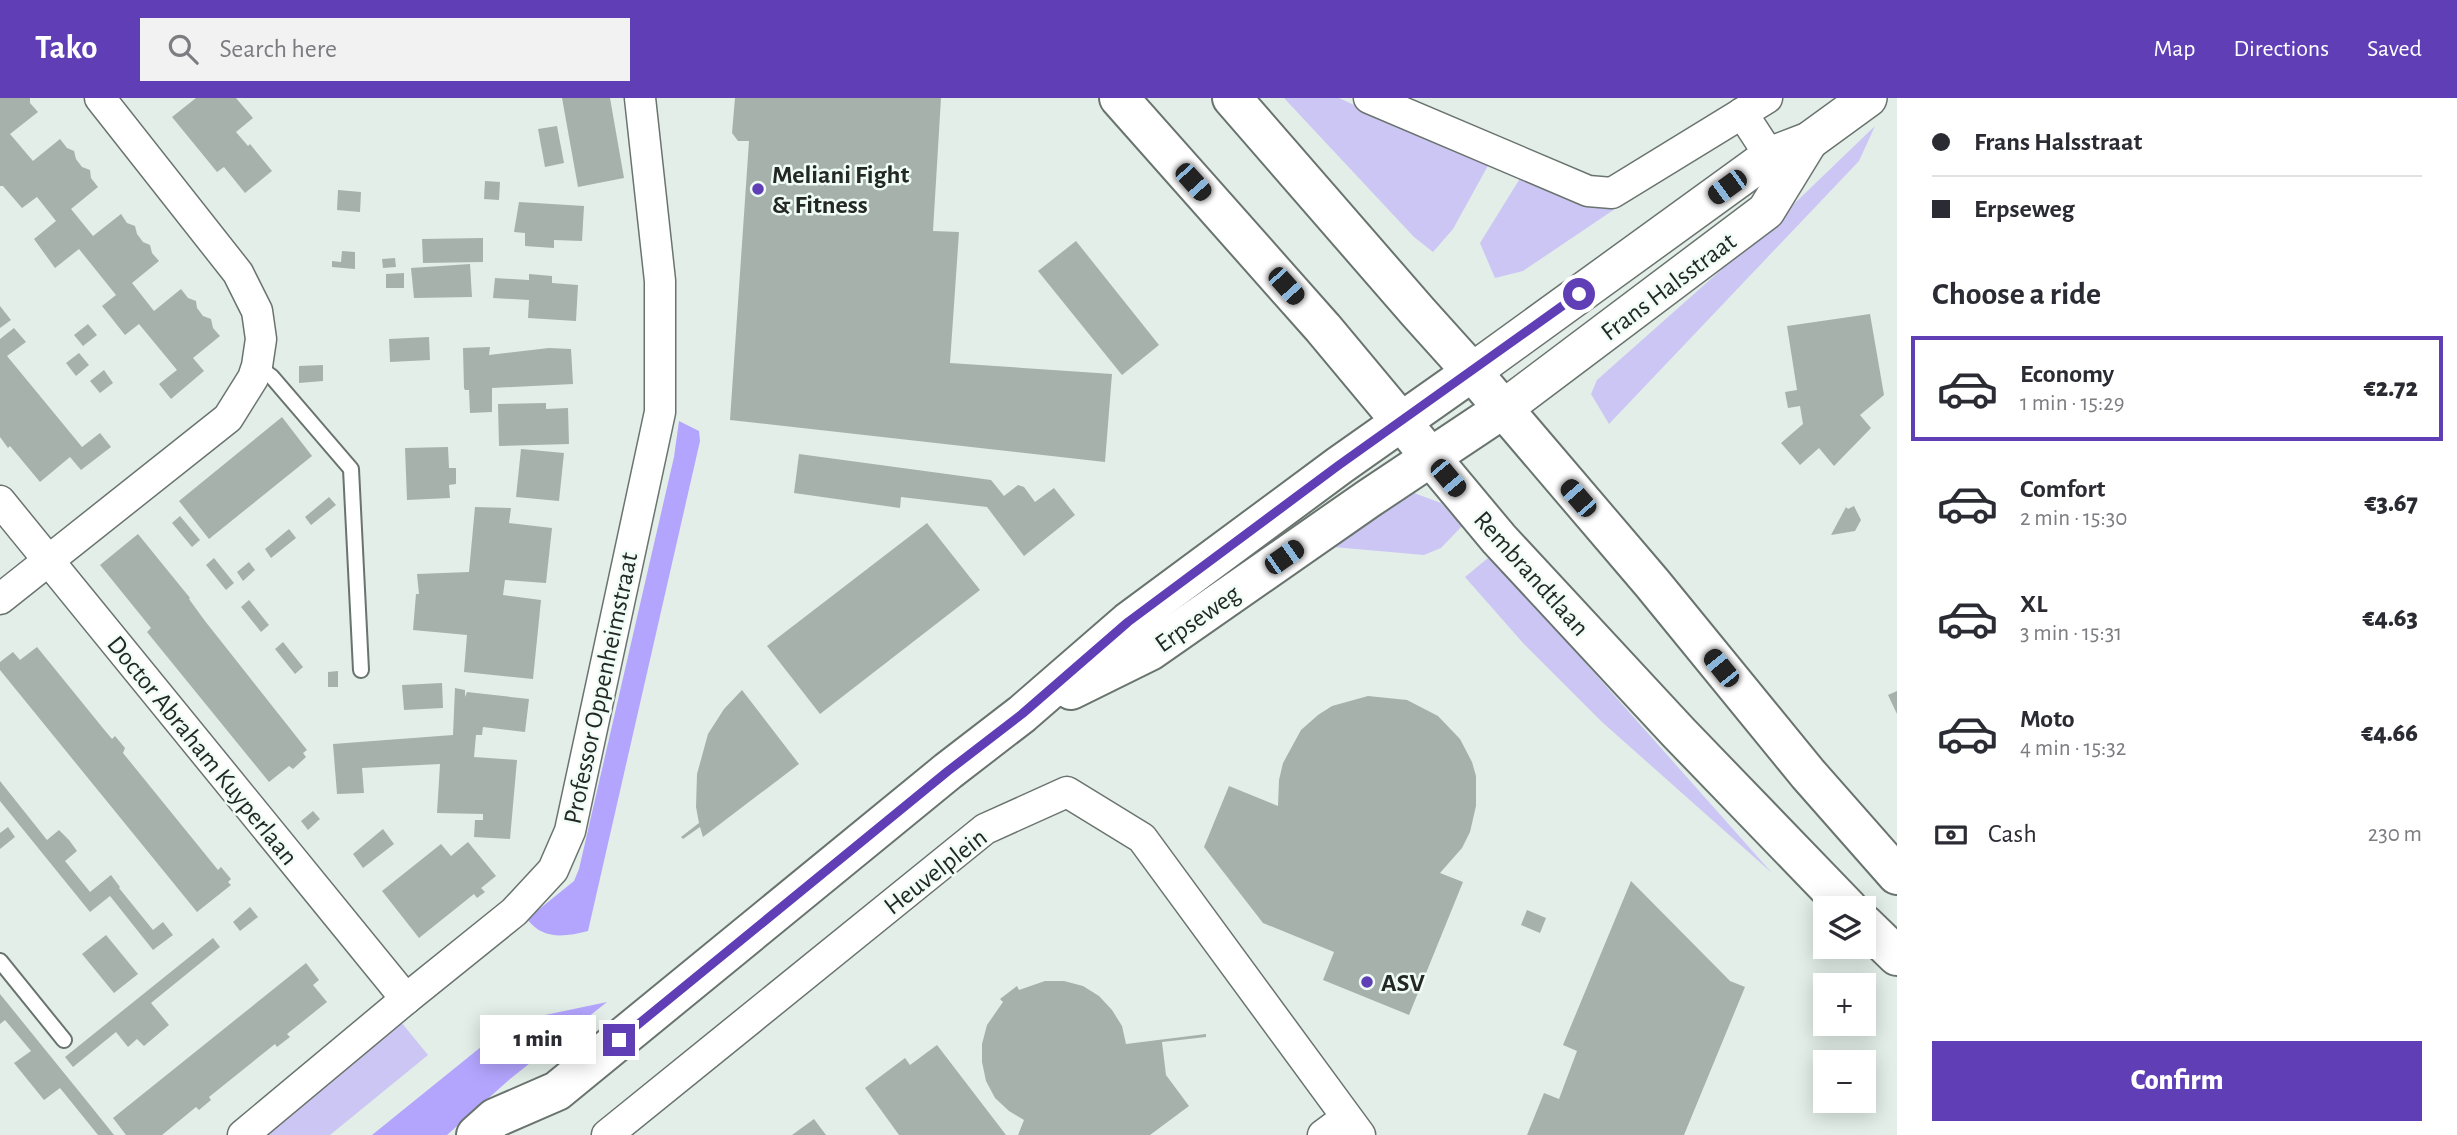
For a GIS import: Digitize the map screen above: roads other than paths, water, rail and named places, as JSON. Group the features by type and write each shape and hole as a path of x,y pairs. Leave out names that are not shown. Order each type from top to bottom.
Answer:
{"main road":[{"name":"Rembrandtlaan","path":"1119,98 1313,317 1518,559 1679,733 1836,896"},
{"path":"1232,98 1472,372 1652,583 1808,774 1897,875"},
{"name":"Erpseweg","path":"476,1135 495,1118 557,1091 937,780 1022,714 1128,622 1339,465 1472,372"},
{"name":"Erpseweg","path":"1022,714 1150,651 1503,409"},
{"path":"1876,936 1897,956"},
{"name":"Erpseweg","path":"527,1135 557,1091"}],"street":[{"path":"0,599 228,418 253,378 257,366 261,339 257,311 239,273 100,98"},
{"name":"Professor Oppenheimstraat","path":"243,1135 514,912 553,870 570,831 660,412 660,281 640,98"},
{"path":"1369,98 1588,191 1612,193 1754,106 1770,156"},
{"name":"Frans Halsstraat","path":"1472,372 1770,156 1809,141 1868,98"},
{"name":"Frans Halsstraat","path":"1503,409 1766,211 1809,141"},
{"name":"Doctor Abraham Kuyperlaan","path":"0,501 405,999"},
{"name":"Heuvelplein","path":"607,1135 985,828 1067,792 1142,838 1343,1129"}],"lane":[{"path":"257,366 272,377 351,469 361,670"},
{"path":"0,961 64,1040"}],"place":[{"name":"Meliani Fight & Fitness","path":"758,189"},
{"name":"ASV","path":"1367,982"}]}
